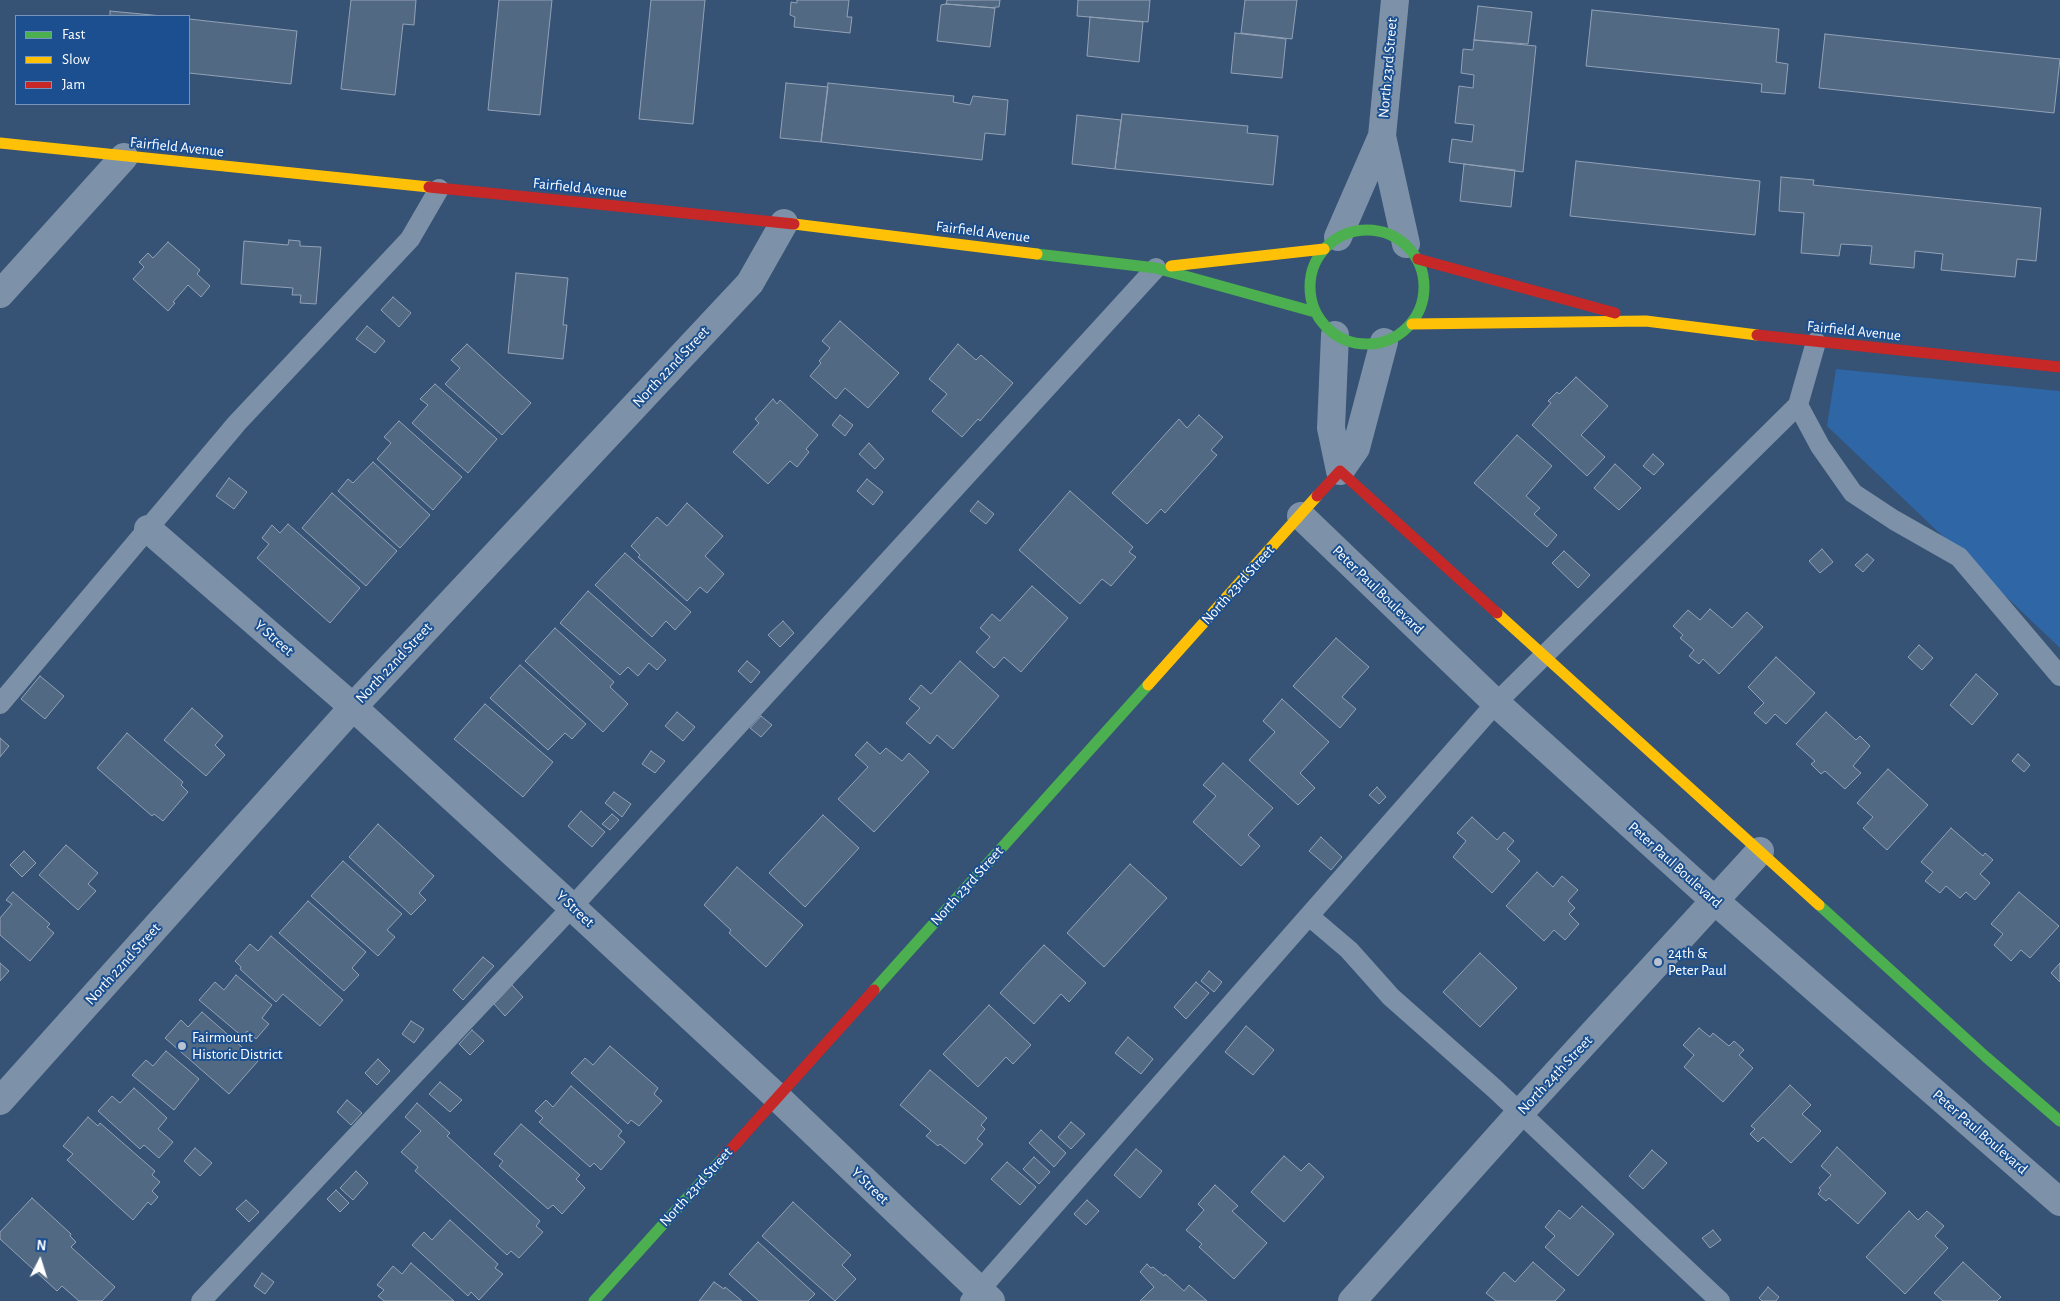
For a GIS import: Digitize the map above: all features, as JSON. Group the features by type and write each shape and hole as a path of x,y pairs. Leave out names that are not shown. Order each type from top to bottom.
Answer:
{"main road":[{"name":"Fairfield Avenue","path":"0,143 784,223 1156,268 1315,312"},
{"name":"Fairfield Avenue","path":"1156,268 1331,243 1355,230 1373,229 1391,234 1412,251 1646,321"},
{"path":"1331,243 1314,264 1309,282 1310,297 1315,312 1324,325 1335,335 1351,342 1368,344 1384,342 1399,335 1412,324 1420,310 1425,294 1424,276 1412,251"},
{"name":"Fairfield Avenue","path":"1412,324 1646,321 1816,342 2060,366"},
{"path":"1340,471 2060,1122"},
{"name":"North 23rd Street","path":"594,1301 1340,471"}],"street":[{"name":"North 23rd Street","path":"1331,243 1382,136 1395,0"},
{"name":"North 23rd Street","path":"1382,136 1412,251"},
{"path":"0,294 124,157"},
{"name":"North 22nd Street","path":"0,1101 353,707 750,283 784,223"},
{"path":"1335,335 1331,428 1340,471"},
{"name":"North 23rd Street","path":"1340,471 1356,448 1384,342"},
{"name":"Peter Paul Boulevard","path":"1301,516 1496,703 1714,900 2060,1202"},
{"name":"Y Street","path":"148,529 353,707 572,907 777,1097 980,1298"},
{"name":"North 24th Street","path":"1352,1301 1520,1113 1760,852"}],"lane":[{"path":"0,704 238,423 410,239 439,189"},
{"path":"201,1301 572,907 1156,268"},
{"path":"980,1298 1309,916 1496,703 1798,405 1816,342"},
{"path":"1798,405 1820,446 1853,493 1894,520 1959,557 2060,676"},
{"path":"1309,916 1349,950 1391,997 1520,1113 1720,1301"}],"shaded area":[{"path":"1836,369 2060,391 2060,648 1827,426"}],"building":[{"path":"351,0 416,0 414,25 403,24 395,95 341,89"},
{"path":"499,0 552,0 540,115 488,110"},
{"path":"651,0 705,0 693,124 639,119"},
{"path":"797,0 849,0 847,17 852,17 850,33 794,27 795,17 790,15 791,2 797,3"},
{"path":"947,0 1000,0 999,7 995,8 946,4"},
{"path":"1078,0 1150,0 1148,22 1077,16"},
{"path":"1245,0 1297,0 1292,39 1241,33"},
{"path":"941,5 995,8 990,47 937,41"},
{"path":"1478,6 1532,12 1528,44 1474,40"},
{"path":"1592,10 1779,29 1776,62 1788,64 1785,94 1761,92 1762,84 1586,66"},
{"path":"110,11 152,15 110,15"},
{"path":"1090,17 1143,22 1139,62 1087,56"},
{"path":"190,19 297,31 291,84 190,73"},
{"path":"1235,33 1286,39 1282,78 1231,73"},
{"path":"1825,34 2060,59 2054,113 1819,88"},
{"path":"1474,40 1536,46 1523,172 1449,162 1452,139 1472,142 1474,125 1455,123 1459,86 1473,88 1474,75 1461,73 1463,49 1473,50"},
{"path":"786,83 828,87 821,142 780,138"},
{"path":"828,83 954,96 953,102 970,105 973,96 1008,100 1005,135 985,133 982,160 821,142"},
{"path":"1122,114 1248,126 1247,133 1278,136 1273,185 1115,169"},
{"path":"1077,115 1121,120 1115,169 1072,164"},
{"path":"1576,161 1760,181 1755,235 1570,216"},
{"path":"1464,164 1515,170 1511,207 1460,201"},
{"path":"1781,177 1814,180 1813,185 2041,208 2036,261 2017,259 2015,277 1941,270 1943,254 1915,251 1914,268 1870,264 1872,246 1841,244 1839,256 1801,253 1804,213 1779,211"},
{"path":"289,240 300,241 300,246 321,247 316,304 300,303 301,295 292,295 293,288 241,284 244,241 288,245"},
{"path":"168,242 200,270 197,274 210,286 201,297 188,285 173,302 175,303 168,311 133,279 144,267 139,262 148,253 153,258"},
{"path":"516,273 568,278 563,325 567,325 563,359 508,353"},
{"path":"393,297 411,313 399,327 381,310"},
{"path":"840,321 899,373 868,408 845,388 836,399 810,376 830,348 822,341"},
{"path":"367,326 385,341 375,353 356,339"},
{"path":"467,344 531,403 502,435 445,384 460,368 451,360"},
{"path":"958,344 976,360 981,355 1013,383 980,421 978,419 962,437 932,411 947,394 929,379"},
{"path":"1576,377 1608,406 1581,435 1605,457 1587,476 1532,425 1551,403 1548,401 1557,392 1559,394"},
{"path":"435,384 497,439 468,473 412,423 428,405 420,399"},
{"path":"773,399 777,404 780,400 818,435 806,449 809,452 797,467 790,461 768,484 733,452 759,423 755,419"},
{"path":"840,415 853,425 845,436 832,425"},
{"path":"1199,415 1223,437 1211,450 1217,455 1165,513 1161,509 1147,524 1112,493 1179,419 1187,428"},
{"path":"399,421 462,477 433,510 377,459 391,443 384,437"},
{"path":"1517,435 1552,466 1526,496 1540,508 1534,514 1557,535 1547,547 1474,483"},
{"path":"869,443 884,459 875,469 859,454"},
{"path":"1653,454 1664,464 1654,475 1643,466"},
{"path":"373,462 430,515 400,548 338,491 348,479 353,483"},
{"path":"1615,464 1641,488 1619,510 1594,488"},
{"path":"229,478 247,492 234,509 216,496"},
{"path":"867,479 883,492 873,505 857,491"},
{"path":"1070,491 1133,547 1129,552 1136,557 1111,586 1102,579 1080,604 1019,550"},
{"path":"332,493 397,551 366,586 302,528"},
{"path":"978,501 994,514 986,524 970,511"},
{"path":"687,503 723,536 705,556 724,574 707,593 700,587 687,601 638,557 640,555 631,546 657,517 667,526"},
{"path":"288,524 360,588 330,623 257,558 269,544 262,538 272,525 280,533"},
{"path":"1822,549 1833,562 1820,573 1809,561"},
{"path":"1564,551 1590,575 1578,588 1552,563"},
{"path":"625,553 691,612 675,630 666,621 652,637 595,585"},
{"path":"1867,554 1874,560 1863,572 1855,565"},
{"path":"1032,586 1068,618 1021,672 1004,657 994,668 976,652 990,637 980,628 992,614 1000,621"},
{"path":"588,591 666,660 657,670 649,663 638,676 628,667 620,675 560,623"},
{"path":"1710,609 1732,628 1747,612 1763,627 1719,674 1703,659 1699,664 1689,656 1694,650 1680,638 1683,635 1673,626 1688,610 1700,620"},
{"path":"783,621 794,633 780,647 768,635"},
{"path":"555,628 614,682 610,687 628,704 603,732 525,661"},
{"path":"1336,638 1369,667 1342,697 1356,709 1340,728 1293,686"},
{"path":"1919,645 1933,658 1922,670 1908,657"},
{"path":"1776,657 1815,693 1786,724 1775,714 1766,724 1754,713 1764,703 1748,687"},
{"path":"747,661 760,672 751,683 738,671"},
{"path":"960,661 999,696 953,749 937,735 930,744 906,723 920,708 909,699 921,685 931,694"},
{"path":"520,665 586,724 572,739 565,733 548,750 490,698"},
{"path":"1976,674 1998,694 1972,725 1950,705"},
{"path":"40,676 64,696 45,719 21,699"},
{"path":"1282,699 1329,742 1300,773 1315,788 1298,805 1249,760 1275,732 1263,721"},
{"path":"485,704 553,762 523,797 454,739"},
{"path":"192,708 223,736 215,745 225,755 206,776 164,740"},
{"path":"677,712 695,727 683,741 665,726"},
{"path":"1826,712 1856,740 1860,736 1870,746 1853,766 1861,773 1845,789 1825,771 1821,774 1811,764 1815,761 1796,744"},
{"path":"761,716 772,725 761,737 750,728"},
{"path":"127,733 183,782 181,785 188,792 163,821 154,814 152,816 97,768"},
{"path":"0,738 9,746 0,757"},
{"path":"867,742 880,754 886,748 902,761 909,753 929,772 874,832 838,799 868,767 855,755"},
{"path":"651,751 665,761 655,773 642,764"},
{"path":"2018,754 2030,765 2024,772 2012,761"},
{"path":"1223,763 1273,808 1248,835 1260,846 1241,866 1193,822 1216,796 1203,785"},
{"path":"1888,769 1928,805 1887,850 1863,828 1873,817 1857,803"},
{"path":"1377,787 1386,797 1379,804 1369,795"},
{"path":"614,792 631,804 622,817 605,803"},
{"path":"581,811 605,832 592,847 568,826"},
{"path":"612,814 619,820 610,830 602,824"},
{"path":"823,815 859,848 805,907 769,873"},
{"path":"1472,817 1497,840 1504,832 1514,841 1507,849 1520,861 1492,893 1453,857 1466,841 1457,833"},
{"path":"378,824 434,876 419,893 426,900 411,915 349,857"},
{"path":"1951,828 1983,856 1985,853 1993,860 1980,874 1990,883 1975,900 1966,892 1960,898 1946,886 1940,893 1925,881 1933,872 1921,862"},
{"path":"1321,837 1342,857 1331,870 1309,851"},
{"path":"66,845 98,873 88,884 96,891 78,910 39,875"},
{"path":"24,851 36,863 22,877 10,865"},
{"path":"343,861 402,914 387,930 395,937 378,956 311,896"},
{"path":"1130,864 1167,898 1104,967 1067,933"},
{"path":"737,867 803,925 766,967 729,933 731,930 704,905"},
{"path":"1537,872 1553,887 1562,876 1578,890 1568,901 1575,908 1569,914 1579,924 1565,940 1554,930 1544,941 1506,906"},
{"path":"13,892 50,924 47,927 54,933 30,961 0,935 0,918 12,904 6,900"},
{"path":"2019,892 2059,926 2030,958 2021,950 2011,961 1994,945 2003,934 1991,924"},
{"path":"308,901 366,952 352,968 359,975 344,991 279,933"},
{"path":"271,936 343,1000 320,1026 283,994 276,1002 240,969 241,967 235,961 250,944 258,951"},
{"path":"1044,945 1086,983 1069,1002 1061,994 1034,1024 1000,993"},
{"path":"1480,953 1517,988 1480,1027 1443,992"},
{"path":"483,957 494,966 463,1000 453,990"},
{"path":"0,963 9,971 0,981"},
{"path":"2060,963 2060,982 2051,973"},
{"path":"1209,971 1222,982 1214,992 1201,981"},
{"path":"236,975 272,1005 262,1018 269,1024 256,1039 247,1031 243,1037 199,1000 215,982 224,990"},
{"path":"1196,982 1209,993 1186,1019 1174,1007"},
{"path":"512,985 523,997 505,1016 494,1004"},
{"path":"989,1005 1031,1045 1013,1064 1006,1057 978,1087 943,1054"},
{"path":"202,1012 258,1061 229,1094 165,1038 181,1020 188,1027"},
{"path":"411,1021 424,1029 414,1043 402,1034"},
{"path":"1246,1026 1274,1050 1253,1075 1225,1052"},
{"path":"1699,1028 1710,1037 1713,1033 1729,1046 1734,1041 1744,1050 1739,1055 1753,1068 1723,1102 1684,1067 1694,1055 1683,1045"},
{"path":"472,1030 484,1041 470,1055 459,1044"},
{"path":"1128,1037 1153,1059 1141,1074 1115,1053"},
{"path":"610,1046 658,1088 654,1094 662,1101 639,1126 631,1120 628,1124 571,1073 585,1058 593,1065"},
{"path":"166,1051 199,1079 174,1110 132,1075 146,1060 153,1066"},
{"path":"378,1059 390,1071 377,1085 365,1073"},
{"path":"930,1070 987,1118 981,1125 985,1129 977,1139 983,1144 965,1164 940,1144 938,1146 926,1136 931,1131 900,1105"},
{"path":"440,1082 462,1100 450,1112 429,1094"},
{"path":"1790,1085 1811,1105 1802,1114 1821,1131 1791,1163 1763,1137 1758,1142 1750,1134 1755,1129 1751,1126"},
{"path":"571,1086 622,1131 618,1136 625,1142 601,1170 594,1163 590,1167 539,1122 543,1118 535,1111 546,1100 553,1107"},
{"path":"134,1088 167,1118 158,1129 173,1142 159,1158 144,1145 140,1149 98,1111 112,1096 120,1103"},
{"path":"347,1100 362,1113 351,1125 337,1112"},
{"path":"417,1103 450,1133 447,1136 540,1221 536,1226 543,1232 519,1258 511,1251 507,1255 415,1171 418,1167 401,1152 421,1131 405,1117"},
{"path":"88,1117 98,1126 100,1123 155,1171 152,1175 160,1182 152,1191 158,1197 151,1205 148,1202 133,1220 67,1160 73,1154 63,1146"},
{"path":"1071,1122 1085,1134 1071,1149 1058,1137"},
{"path":"521,1124 580,1175 576,1179 585,1188 562,1214 553,1205 548,1209 499,1166 503,1161 494,1154"},
{"path":"1041,1130 1066,1153 1054,1167 1029,1143"},
{"path":"1837,1147 1886,1193 1858,1224 1829,1198 1826,1201 1818,1194 1821,1190 1819,1188 1831,1175 1821,1166"},
{"path":"195,1148 212,1163 200,1176 184,1161"},
{"path":"1136,1149 1162,1171 1140,1198 1114,1175"},
{"path":"1652,1150 1667,1163 1643,1189 1629,1176"},
{"path":"1284,1156 1301,1171 1309,1163 1324,1177 1284,1222 1251,1192"},
{"path":"1034,1157 1050,1172 1039,1184 1023,1169"},
{"path":"1007,1162 1036,1187 1020,1205 991,1179"},
{"path":"356,1171 368,1183 353,1200 340,1188"},
{"path":"1215,1185 1238,1206 1232,1211 1267,1243 1234,1279 1199,1247 1202,1244 1186,1230 1204,1210 1198,1204"},
{"path":"336,1190 349,1203 340,1212 327,1199"},
{"path":"32,1198 71,1234 70,1236 76,1242 71,1247 115,1287 102,1301 79,1301 62,1286 57,1291 0,1239 0,1232"},
{"path":"246,1200 259,1212 249,1222 236,1209"},
{"path":"1087,1200 1099,1211 1086,1225 1074,1214"},
{"path":"793,1202 851,1255 842,1265 856,1279 835,1301 762,1236"},
{"path":"1582,1206 1614,1234 1578,1276 1545,1247 1555,1236 1545,1227 1559,1210 1570,1219"},
{"path":"1909,1211 1918,1220 1927,1211 1944,1226 1935,1236 1948,1248 1905,1294 1866,1257"},
{"path":"450,1220 498,1264 495,1268 503,1274 479,1300 471,1292 468,1296 412,1245 424,1232 432,1240"},
{"path":"1713,1230 1721,1240 1710,1248 1702,1238"},
{"path":"758,1242 815,1294 808,1301 759,1301 729,1274"},
{"path":"1533,1262 1565,1290 1555,1301 1496,1301 1486,1293 1504,1272 1515,1282"},
{"path":"1963,1262 2001,1297 1997,1301 1943,1301 1934,1293"},
{"path":"411,1263 454,1301 384,1301 378,1296 384,1290 377,1285 393,1266 402,1274"},
{"path":"1147,1264 1164,1276 1165,1274 1184,1291 1189,1285 1207,1301 1140,1301 1154,1287 1140,1272"},
{"path":"262,1273 274,1282 265,1294 254,1286"},
{"path":"714,1282 724,1289 725,1287 742,1301 699,1301"},
{"path":"1768,1287 1779,1297 1776,1301 1762,1301 1759,1298"}],"traffic: fast":[{"path":"1367,230 1389,234 1408,246 1420,265 1424,287 1420,309 1408,328 1389,340 1367,344 1345,340 1326,328 1314,309 1310,287 1314,265 1326,246 1345,234 1367,230"},
{"path":"1037,254 1156,268 1315,312"},
{"path":"874,990 1148,685"},
{"path":"1819,905 1986,1057 2060,1121"},
{"path":"594,1301 723,1158"}],"traffic: slow":[{"path":"0,143 429,187"},
{"path":"794,224 1037,254"},
{"path":"1171,266 1324,249"},
{"path":"1412,324 1646,321 1757,335"},
{"path":"1148,685 1317,496"},
{"path":"1497,613 1819,905"}],"traffic: jam":[{"path":"429,187 794,224"},
{"path":"1418,259 1615,313"},
{"path":"1757,335 2060,367"},
{"path":"1317,496 1340,471 1497,613"},
{"path":"723,1158 874,990"}],"place":[{"name":"24th & Peter Paul","path":"1658,962"},
{"name":"Fairmount Historic District","path":"182,1046"}]}
